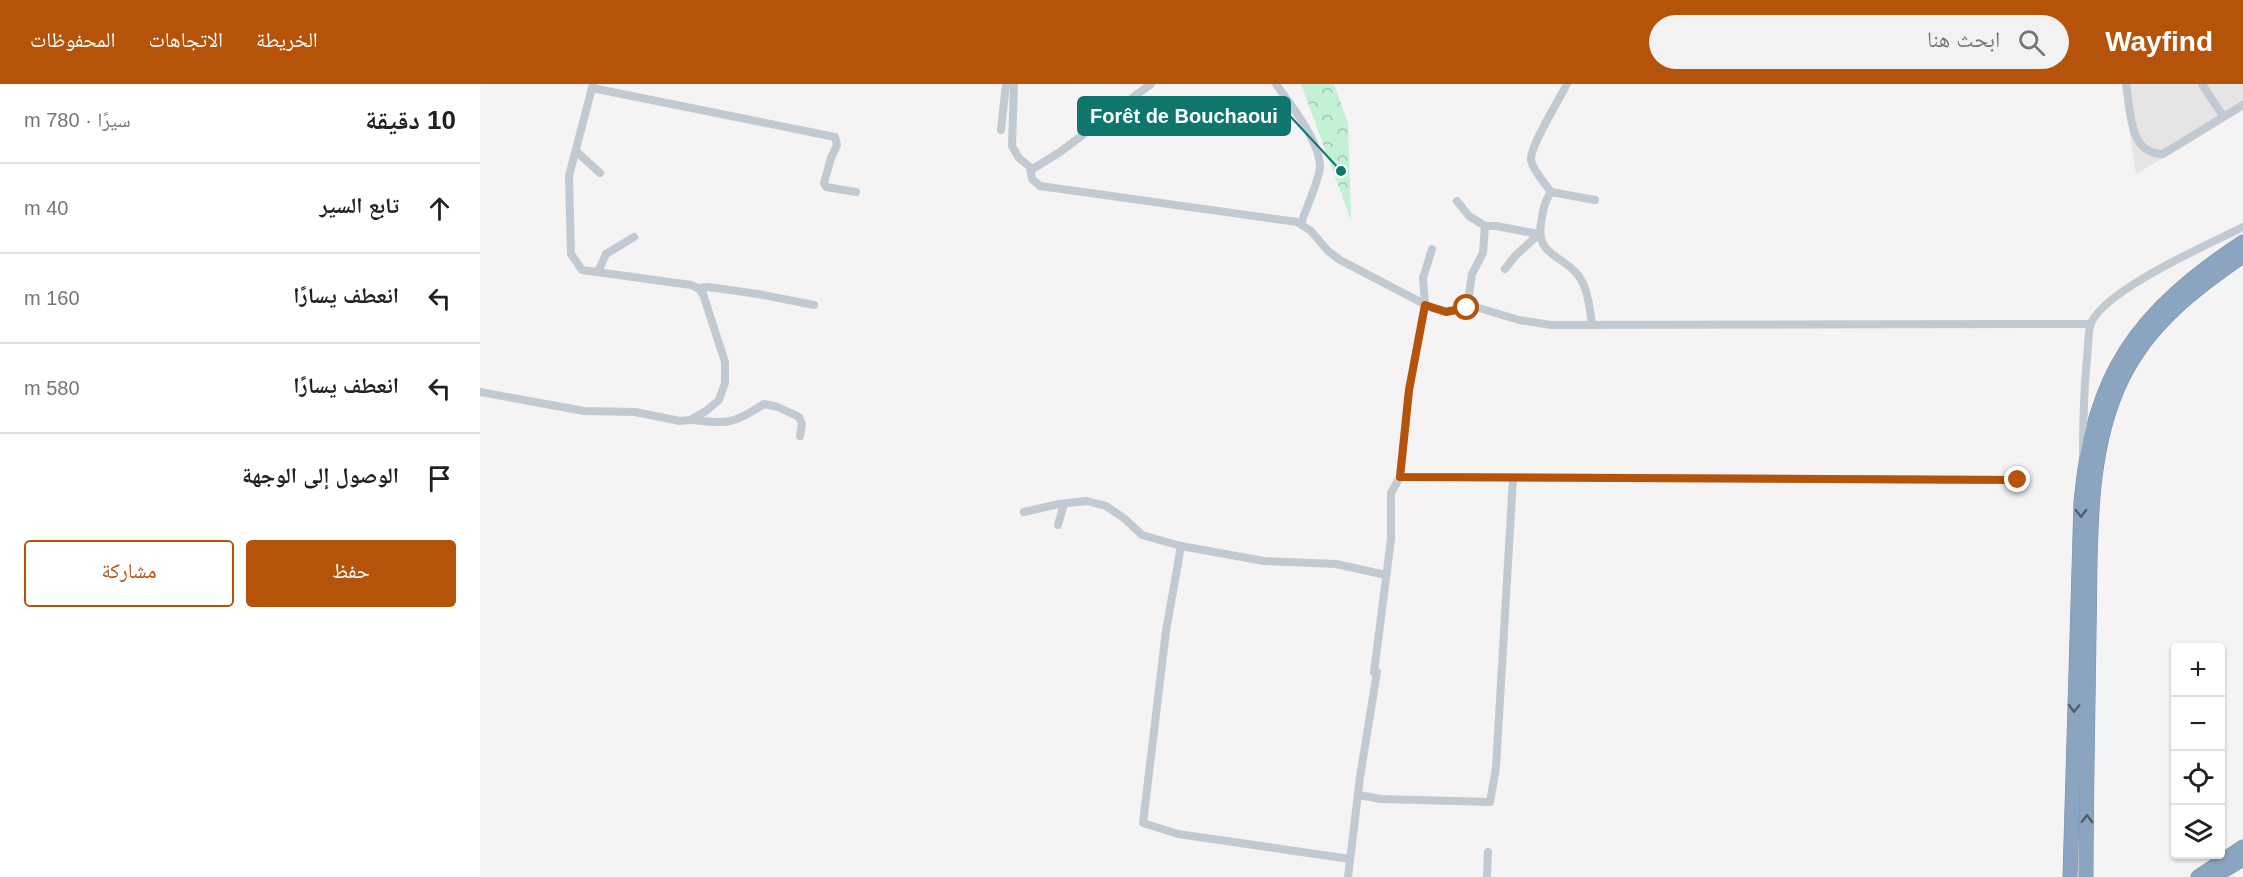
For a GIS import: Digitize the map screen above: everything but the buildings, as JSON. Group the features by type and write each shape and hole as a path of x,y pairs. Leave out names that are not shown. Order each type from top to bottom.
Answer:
{"highway":[{"path":"2070,877 2083,483 2093,425 2099,404 2120,360 2143,325 2176,291 2243,242"},
{"path":"2086,877 2090,568 2095,468 2101,437 2110,406 2124,375 2147,338 2181,302 2243,256"},
{"path":"2198,877 2243,848"},
{"path":"2213,877 2243,859"}],"street":[{"path":"1001,130 1006,84"},
{"path":"1014,84 1012,146 1016,155 1031,170 1034,182 1044,188 1301,224 1311,231 1334,256 1425,305 1446,312 1479,308 1540,324 1592,325 2091,324"},
{"path":"1031,170 1060,152 1151,84"},
{"path":"1276,84 1311,136 1318,154 1320,168 1301,224"},
{"path":"1567,84 1540,134 1531,157 1532,163 1551,192 1595,200"},
{"path":"2126,84 2136,141 2145,151 2153,154 2163,154 2243,105"},
{"path":"2202,84 2223,116"},
{"path":"690,420 706,411 718,400 725,383 723,352 703,294 691,285 582,270 571,254 569,176 593,86 835,137 837,145 824,183 826,187 856,192"},
{"path":"576,151 600,173"},
{"path":"1551,192 1545,201 1539,234 1541,244 1580,277 1592,325"},
{"path":"1457,201 1469,216 1485,226 1539,234"},
{"path":"1467,308 1472,274 1483,253 1485,226"},
{"path":"2083,483 2083,394 2091,324 2096,315 2116,296 2141,280 2243,227"},
{"path":"1506,269 1515,256 1539,234"},
{"path":"598,272 606,254 634,237"},
{"path":"1348,877 1376,672 1391,539 1391,493 1400,477 1412,369 1425,305 1423,278 1432,249"},
{"path":"698,288 708,287 814,304"},
{"path":"480,393 584,411 635,412 680,421 721,423 737,421 764,404 778,407 799,417 802,424 800,436"},
{"path":"1400,477 2018,480"},
{"path":"1358,795 1381,799 1490,802 1496,768 1513,478"},
{"path":"1024,512 1087,501 1106,506 1142,535 1181,546 1264,561 1336,564 1386,575"},
{"path":"1058,525 1064,504"},
{"path":"1181,546 1167,631 1143,823 1179,834 1350,859"},
{"path":"1487,877 1488,852"}],"shaded area":[{"path":"2122,84 2243,84 2243,110 2136,174"}],"green space":[{"path":"1301,84 1334,84 1348,123 1351,220"}],"place":[{"name":"Forêt de Bouchaoui","path":"1341,171"}],"route":[{"path":"1467,308 1446,312 1425,305 1409,390 1400,477 2018,480"}]}
